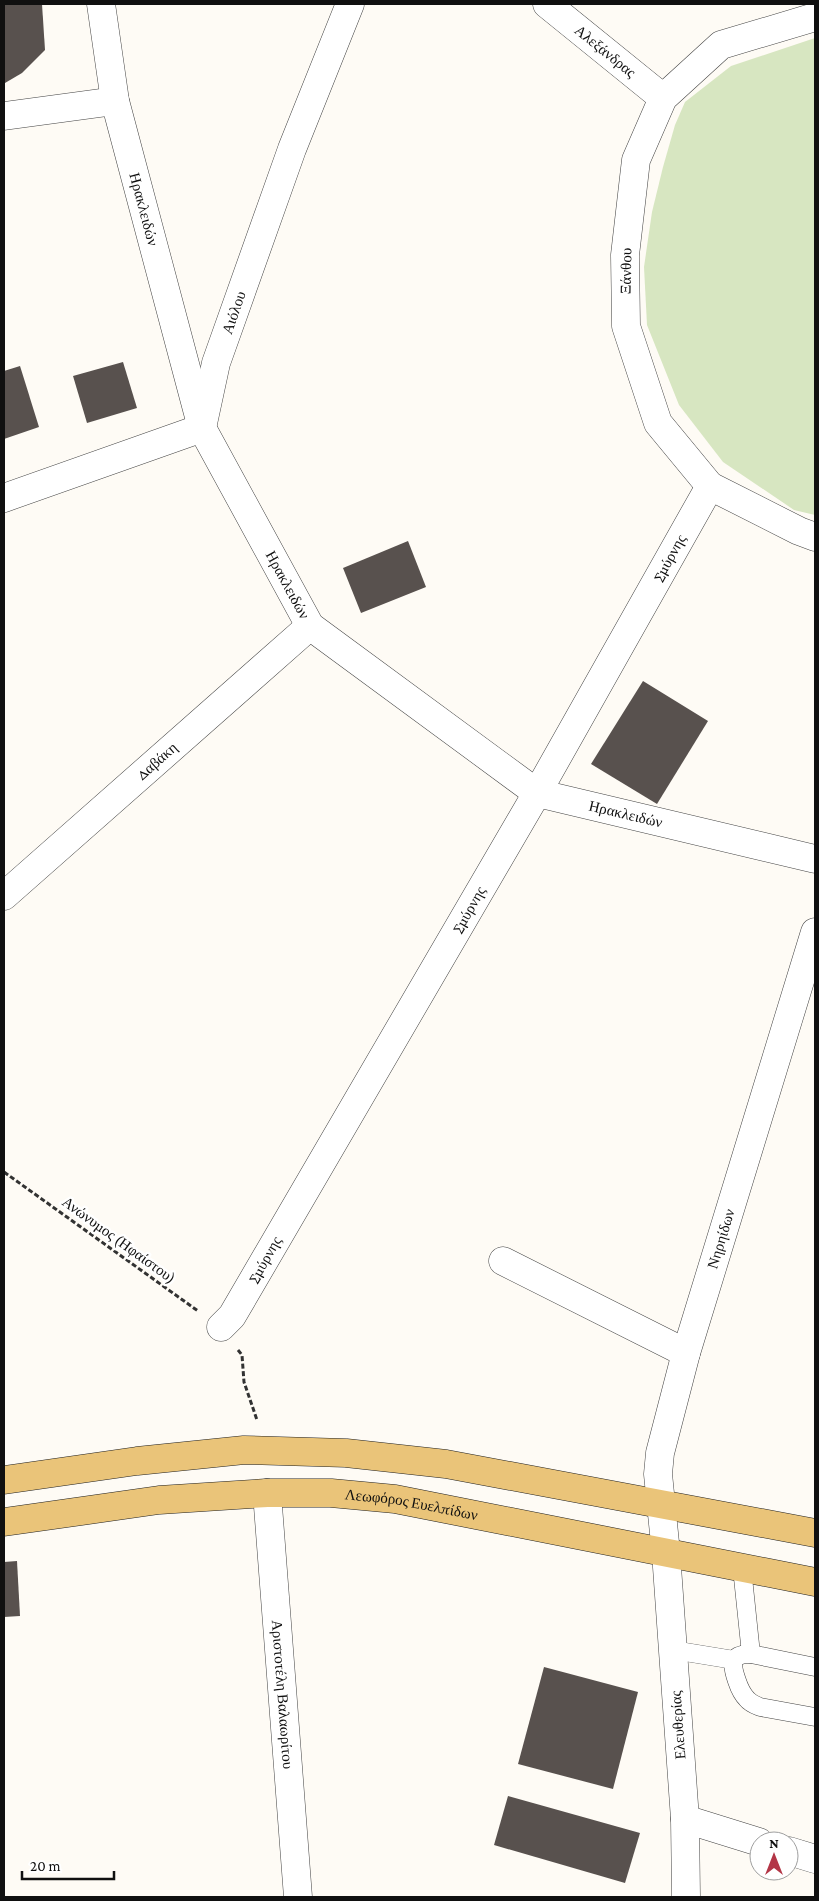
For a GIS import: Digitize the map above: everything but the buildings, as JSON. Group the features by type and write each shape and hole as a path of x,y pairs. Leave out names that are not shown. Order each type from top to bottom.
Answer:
{"main road":[{"path":"4,1480 137,1461 244,1450 346,1453 446,1464 815,1533"},
{"name":"Λεωφόρος Ευελπίδων","path":"4,1522 159,1500 267,1493 332,1493 395,1499 815,1582"}],"street":[{"name":"Ηρακλειδών","path":"101,4 115,101 202,428 310,626 537,793 815,859"},
{"name":"Αιόλου","path":"202,428 216,363 292,149 350,4"},
{"name":"Αλεξάνδρας","path":"547,4 664,98"},
{"name":"Ξάνθου","path":"815,17 721,45 664,98 636,160 625,255 626,326 658,423 710,486 799,531 815,537"},
{"path":"4,116 115,101"},
{"path":"4,498 202,428"},
{"name":"Σμύρνης","path":"221,1327 232,1316 537,793 710,486"},
{"name":"Δαβάκη","path":"4,896 310,626"},
{"name":"Νηρηίδων","path":"666,1553 658,1474 660,1453 686,1353 815,932"},
{"path":"503,1261 686,1353"},
{"name":"Αριστοτέλη Βαλαωρίτου","path":"267,1493 298,1897"},
{"name":"Ελευθερίας","path":"666,1553 685,1819 686,1897"},
{"path":"685,1819 749,1839"},
{"path":"799,1854 815,1859"}],"lane":[{"path":"742,1568 751,1654"},
{"path":"673,1650 734,1660"},
{"path":"815,1667 751,1654 737,1656 734,1660 733,1669 745,1697 752,1704 815,1717"}],"path":[{"name":"Ανώνυμος (Ηφαίστου)","path":"4,1172 221,1327 242,1355 244,1382 252,1411 272,1451"}],"green space":[{"path":"815,38 815,515 794,510 723,462 679,405 647,325 644,267 652,212 663,167 675,125 685,102 731,66"}]}
